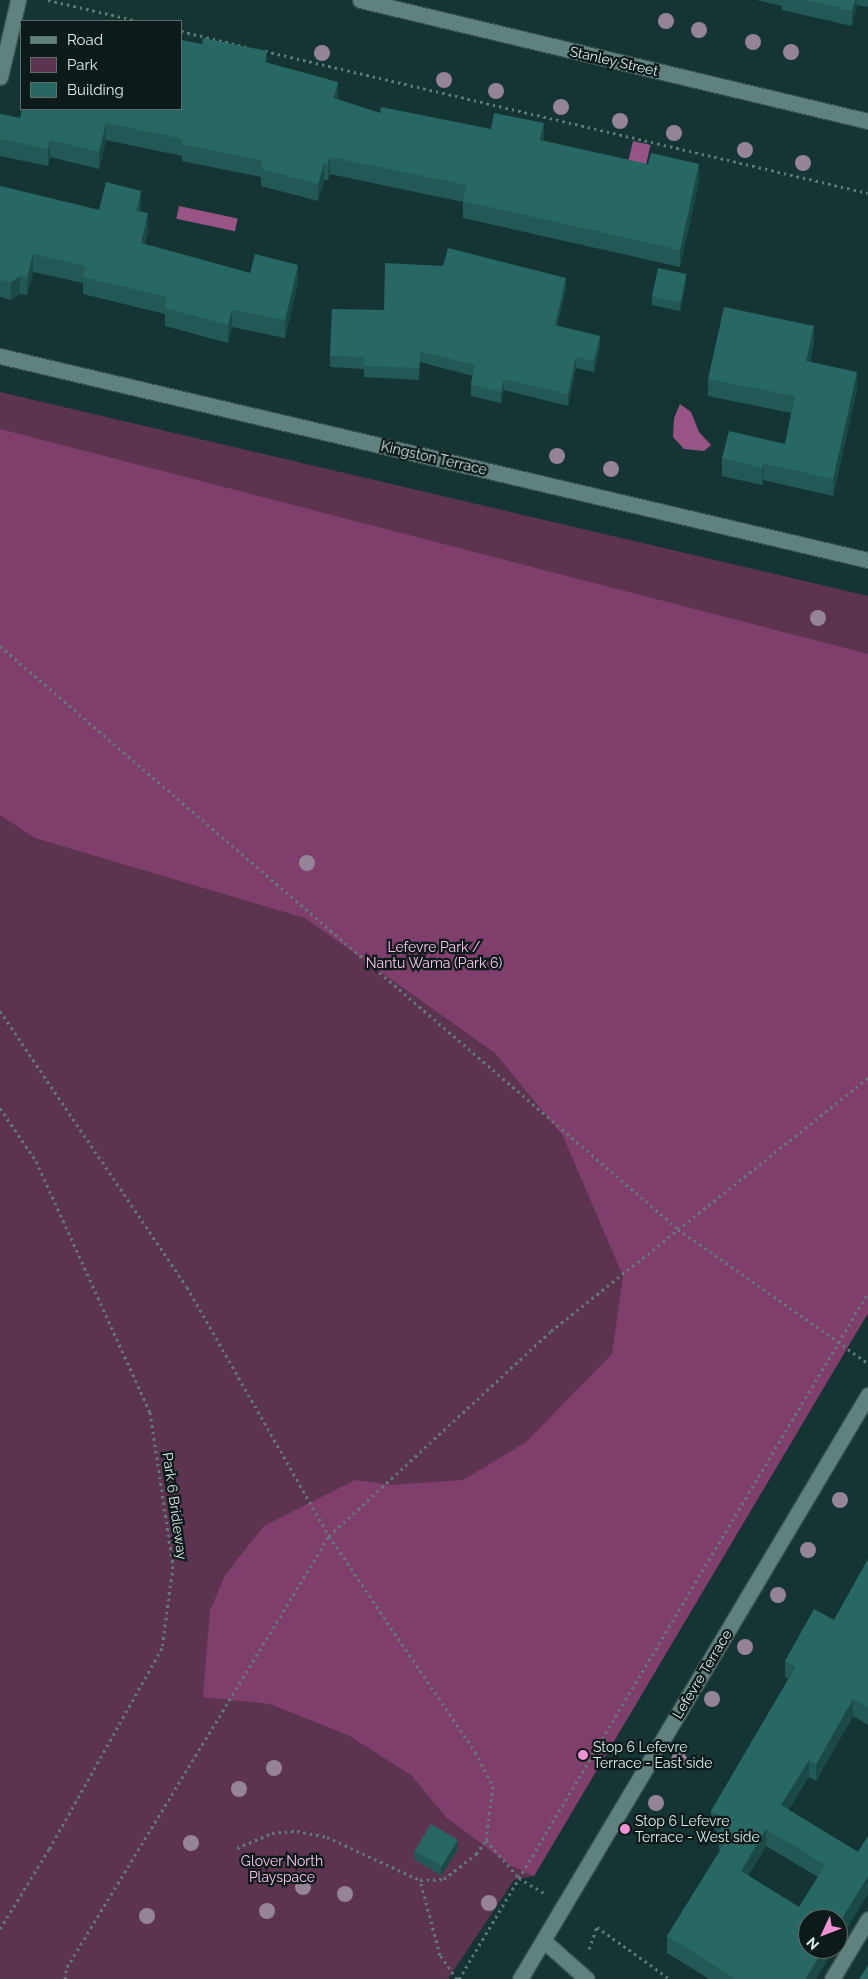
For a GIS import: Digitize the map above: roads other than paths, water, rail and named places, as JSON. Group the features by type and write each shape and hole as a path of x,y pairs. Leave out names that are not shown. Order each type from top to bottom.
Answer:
{"street":[{"path":"0,77 18,0"},
{"name":"Stanley Street","path":"360,0 868,121"},
{"name":"Kingston Terrace","path":"0,356 868,560"},
{"name":"Lefevre Terrace","path":"520,1979 868,1395"},
{"path":"832,1979 868,1919"},
{"path":"544,1941 587,1979"}],"place":[{"name":"Stop 6 Lefevre Terrace - East side","path":"583,1755"},
{"name":"Stop 6 Lefevre Terrace - West side","path":"625,1829"}],"park label":[{"name":"Lefevre Park / Nantu Wama (Park 6)","path":"434,956"},
{"name":"Glover North Playspace","path":"282,1869"}]}
